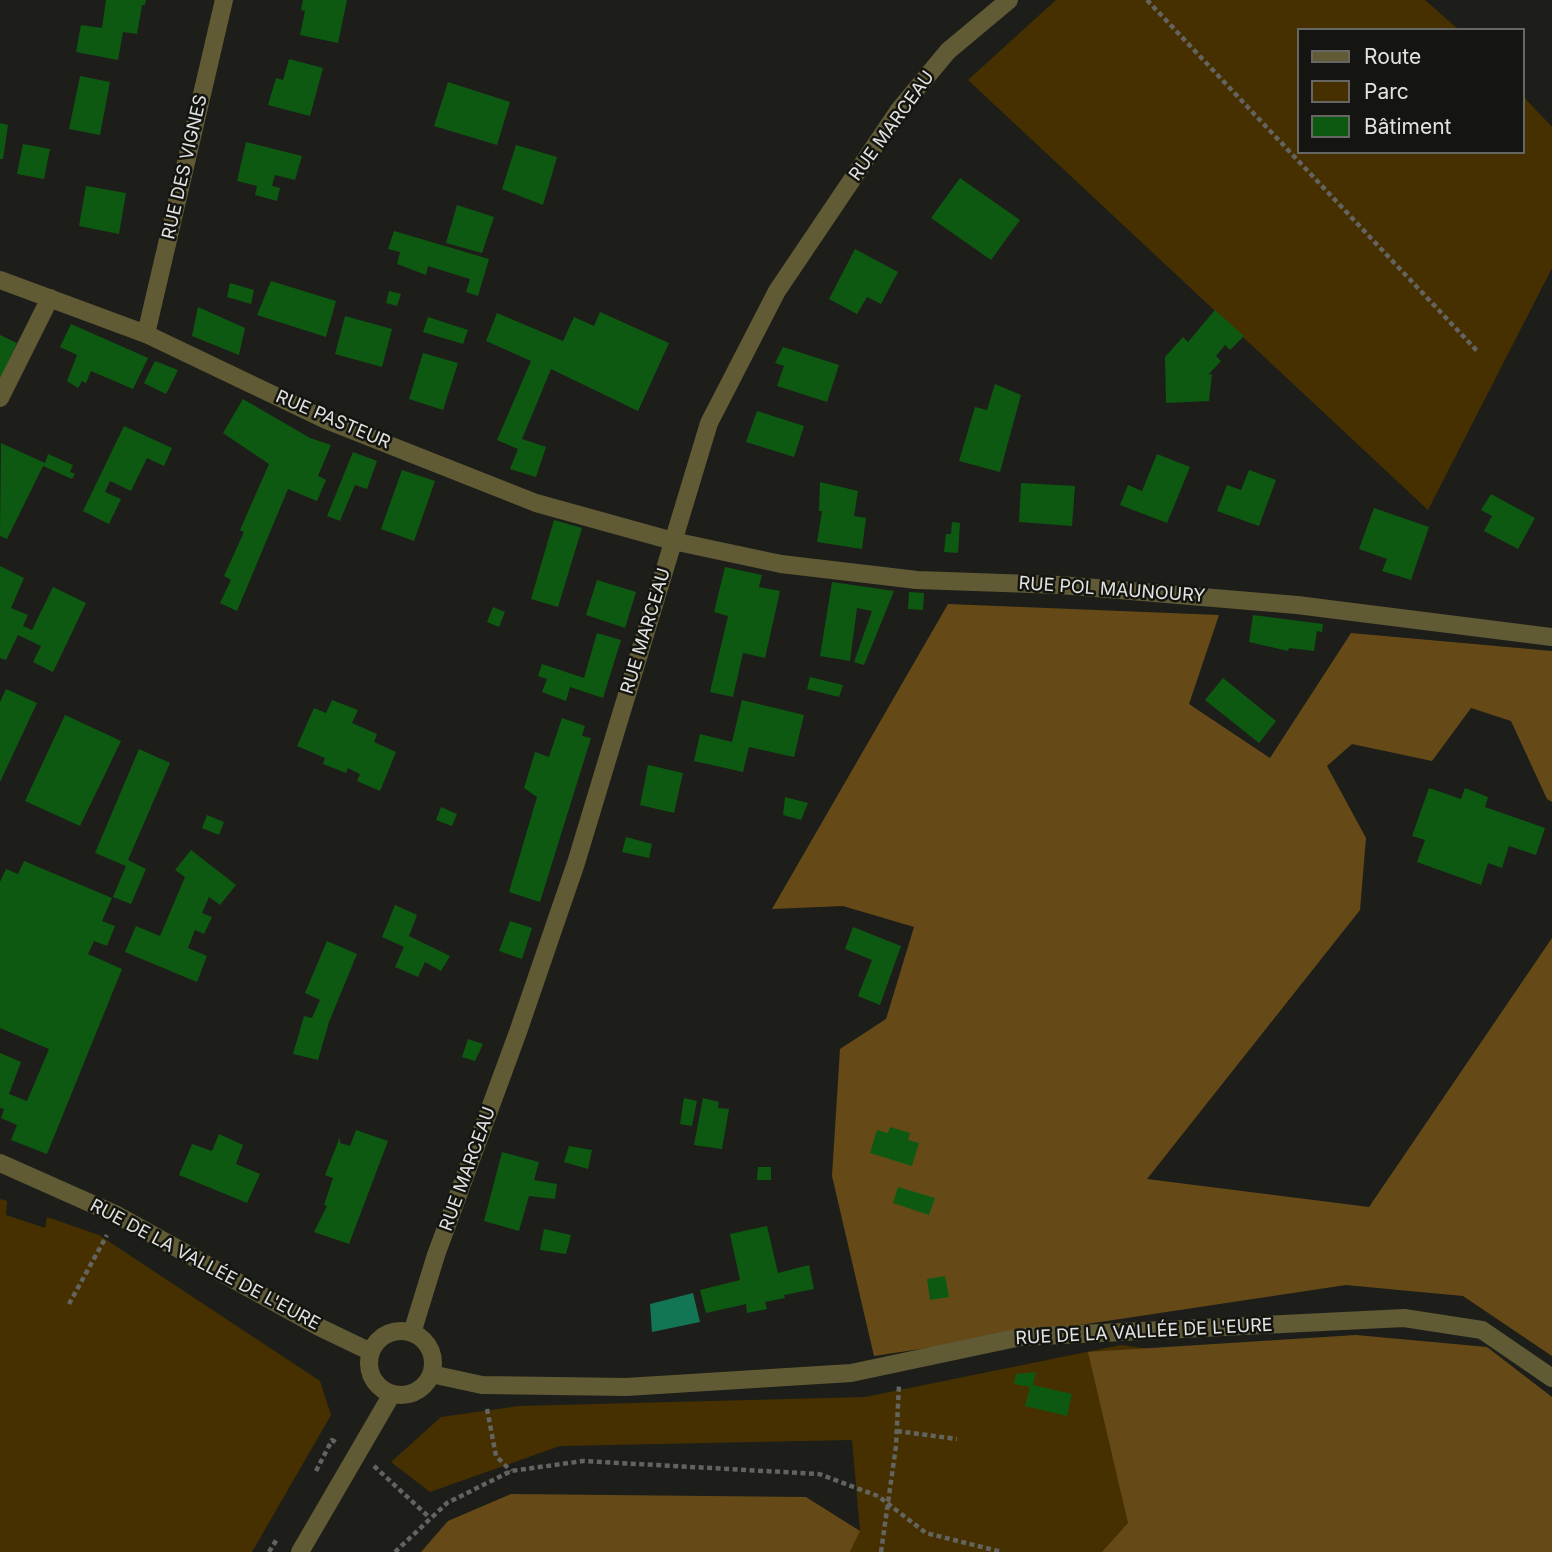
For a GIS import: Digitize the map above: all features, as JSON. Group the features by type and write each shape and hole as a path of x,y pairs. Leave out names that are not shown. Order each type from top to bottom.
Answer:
{"street":[{"name":"RUE DES VIGNES","path":"146,334 225,0"},
{"name":"RUE MARCEAU","path":"412,1333 436,1255 518,1032 576,863 709,423 777,292 899,110 948,51 1009,0"},
{"name":"RUE PASTEUR","path":"0,280 146,334 326,420 536,503 673,541"},
{"path":"0,398 50,298"},
{"name":"RUE POL MAUNOURY","path":"673,541 781,564 917,580 1060,585 1297,605 1552,637"},
{"name":"RUE DE LA VALLÉE DE L'EURE","path":"0,1163 117,1215 318,1327 371,1352"},
{"name":"RUE DE LA VALLÉE DE L'EURE","path":"431,1374 482,1385 626,1387 851,1373 1021,1338 1404,1318 1482,1330 1552,1378"},
{"path":"393,1332 412,1333 421,1338 432,1354 431,1374 419,1389 411,1394 392,1394 376,1382 371,1372 371,1352 384,1336 393,1332"},
{"path":"300,1552 392,1394"}],"path":[{"path":"1147,0 1479,353"},
{"path":"69,1304 109,1231"},
{"path":"881,1552 901,1395 895,1364"},
{"path":"482,1385 496,1456 511,1471"},
{"path":"897,1431 957,1439"},
{"path":"395,1552 447,1503 511,1471 583,1461 819,1474 878,1496 926,1533 1002,1552"}],"green space":[{"path":"1056,0 1425,0 1457,28 1296,28 1296,154 1524,154 1524,97 1552,127 1552,268 1428,510 968,80"},
{"path":"0,1199 7,1201 6,1215 45,1228 47,1217 99,1235 320,1381 331,1415 252,1552 0,1552"},
{"path":"1121,1345 1412,1385 1552,1552 850,1552 860,1530 852,1440 560,1446 430,1492 391,1462 441,1417 519,1406 865,1397"}],"shaded area":[{"path":"948,604 1219,615 1189,704 1270,758 1351,633 1552,651 1552,802 1547,799 1511,721 1471,708 1432,761 1352,744 1327,766 1366,838 1360,910 1147,1179 1369,1207 1552,938 1552,1356 1463,1296 1346,1285 874,1356 832,1176 840,1049 886,1019 914,927 843,906 772,909"},
{"path":"693,1293 700,1322 652,1332 650,1304"},
{"path":"1356,1335 1487,1347 1552,1397 1552,1552 1102,1552 1128,1523 1088,1352"},
{"path":"511,1494 806,1497 860,1531 850,1552 421,1552 448,1521"}],"building":[{"path":"106,0 146,0 145,5 142,5 137,34 123,32 118,60 76,52 81,25 102,28"},
{"path":"303,0 347,0 338,43 300,35 305,11 301,10"},
{"path":"289,59 323,68 310,116 268,105 276,78 283,80"},
{"path":"80,76 110,82 100,135 69,129"},
{"path":"448,82 510,102 497,145 434,126"},
{"path":"0,123 8,125 3,159 0,159"},
{"path":"246,142 302,156 295,180 275,175 272,186 280,188 277,201 255,195 257,186 237,181"},
{"path":"23,144 50,149 44,179 17,174"},
{"path":"516,145 557,157 543,205 502,189"},
{"path":"960,178 1020,220 991,260 931,218"},
{"path":"86,186 126,193 119,234 79,226"},
{"path":"457,205 494,217 482,253 446,243"},
{"path":"394,231 489,259 478,296 466,292 470,279 428,266 426,275 397,264 400,252 388,249"},
{"path":"855,249 898,272 881,304 867,297 857,314 829,299"},
{"path":"271,281 336,301 326,337 257,315"},
{"path":"230,283 254,290 251,304 227,297"},
{"path":"389,291 401,294 397,306 386,303"},
{"path":"198,307 245,328 239,355 192,336"},
{"path":"1215,310 1244,336 1230,350 1225,345 1216,356 1221,361 1208,375 1212,374 1209,401 1166,403 1165,357 1183,337 1188,342"},
{"path":"600,312 669,343 638,411 551,369 522,439 546,447 536,477 510,469 518,449 497,440 531,361 486,341 497,313 563,341 574,317 594,326"},
{"path":"345,316 392,329 382,367 335,354"},
{"path":"428,317 468,330 463,344 423,332"},
{"path":"71,324 148,358 133,389 91,371 86,383 82,381 78,388 67,381 77,355 60,347"},
{"path":"0,335 17,343 0,380"},
{"path":"783,347 839,365 827,402 777,386 784,366 775,363"},
{"path":"423,353 458,363 443,410 409,399"},
{"path":"155,361 178,370 166,394 144,383"},
{"path":"995,384 1021,395 1000,472 959,461 975,407 987,410"},
{"path":"243,399 310,438 331,445 318,476 326,480 317,501 288,489 237,611 220,603 231,580 224,576 244,532 240,530 269,464 223,433"},
{"path":"757,411 804,426 794,457 746,442"},
{"path":"124,426 172,448 164,466 147,458 131,491 110,481 105,492 121,499 109,524 83,511"},
{"path":"1,443 45,463 48,454 73,465 70,472 75,474 72,479 43,466 7,539 0,536"},
{"path":"353,452 377,461 367,489 355,485 340,521 327,516"},
{"path":"1157,454 1190,467 1167,523 1120,505 1128,485 1142,491"},
{"path":"402,470 435,481 414,541 381,529"},
{"path":"1249,470 1276,480 1259,526 1217,511 1227,485 1241,490"},
{"path":"820,482 858,491 854,516 866,518 862,549 817,542 822,511 819,511"},
{"path":"1021,483 1075,486 1072,526 1019,522"},
{"path":"1491,494 1535,518 1518,549 1484,531 1492,516 1481,510"},
{"path":"1374,508 1429,527 1411,580 1382,571 1387,559 1359,549"},
{"path":"554,520 582,528 558,607 531,599"},
{"path":"952,522 960,523 958,553 944,552 946,534 951,534"},
{"path":"0,566 24,578 11,608 28,615 23,626 32,630 53,587 86,603 53,672 33,662 41,646 18,635 6,660 0,658"},
{"path":"725,567 762,575 759,587 780,591 765,658 743,653 733,697 710,692 728,616 714,612"},
{"path":"597,580 636,592 625,628 586,615"},
{"path":"832,582 894,591 864,665 854,662 872,611 857,608 850,661 820,656"},
{"path":"909,592 924,593 923,610 908,609"},
{"path":"493,607 505,612 499,627 487,622"},
{"path":"1253,615 1323,624 1322,632 1317,631 1314,651 1289,648 1288,651 1249,642"},
{"path":"597,633 621,640 603,698 570,687 566,701 542,692 547,679 538,676 542,664 584,678"},
{"path":"810,677 843,685 839,697 807,689"},
{"path":"1223,678 1276,721 1259,743 1205,700"},
{"path":"6,689 37,703 0,782 0,702"},
{"path":"332,700 358,710 352,723 377,734 374,742 396,752 380,791 357,781 360,774 348,768 346,773 323,764 325,758 297,746 314,708 326,713"},
{"path":"742,700 804,715 794,757 749,747 743,772 694,761 700,734 732,742"},
{"path":"65,715 121,741 80,826 25,801"},
{"path":"562,718 585,726 582,736 591,738 540,902 509,892 537,797 524,788 535,752 549,757"},
{"path":"139,749 170,763 128,860 146,869 131,904 113,897 126,866 95,853"},
{"path":"648,765 683,773 674,813 640,805"},
{"path":"1429,788 1461,799 1465,788 1488,797 1485,807 1545,828 1536,855 1509,846 1502,868 1488,863 1481,885 1417,862 1425,840 1412,836"},
{"path":"785,797 808,803 801,820 783,815"},
{"path":"441,807 457,814 452,826 436,820"},
{"path":"207,815 224,822 219,835 202,828"},
{"path":"626,837 652,844 649,858 622,852"},
{"path":"191,850 236,885 220,905 209,897 202,913 212,917 204,934 195,930 188,948 207,956 197,982 125,952 136,926 160,936 185,877 175,870"},
{"path":"24,861 112,898 102,921 115,926 107,946 94,941 88,954 122,969 47,1154 11,1140 17,1125 1,1118 4,1109 0,1108 0,1053 21,1062 9,1094 27,1101 49,1049 0,1028 0,882 6,869 18,874"},
{"path":"395,905 417,915 409,936 450,956 441,971 425,962 418,977 395,967 404,947 382,937"},
{"path":"510,921 532,928 522,959 499,951"},
{"path":"853,927 901,946 880,1005 858,996 872,960 845,949"},
{"path":"327,941 357,954 329,1022 318,1060 293,1054 304,1016 312,1018 320,1000 305,993"},
{"path":"468,1039 483,1044 475,1061 462,1057"},
{"path":"684,1098 697,1101 692,1126 680,1124"},
{"path":"703,1098 719,1102 718,1108 729,1109 722,1149 694,1145"},
{"path":"890,1127 910,1133 908,1140 919,1143 912,1166 870,1153 877,1130 888,1133"},
{"path":"356,1130 388,1141 349,1244 314,1232 327,1206 324,1205 333,1178 325,1175 340,1137 340,1143 350,1146"},
{"path":"219,1134 243,1145 236,1164 260,1174 247,1203 179,1175 192,1144 212,1151"},
{"path":"569,1146 592,1150 588,1169 564,1162"},
{"path":"502,1152 539,1162 534,1180 557,1184 555,1199 529,1196 519,1231 484,1221"},
{"path":"758,1167 771,1167 771,1180 757,1180"},
{"path":"898,1187 935,1198 929,1215 893,1203"},
{"path":"767,1226 778,1273 809,1265 814,1289 765,1302 767,1309 747,1313 746,1304 706,1313 700,1290 740,1280 730,1234"},
{"path":"544,1229 571,1235 566,1254 540,1250"},
{"path":"945,1276 949,1297 930,1300 927,1279"},
{"path":"1036,1372 1033,1385 1072,1394 1067,1416 1025,1406 1030,1387 1014,1384 1016,1374"}]}
